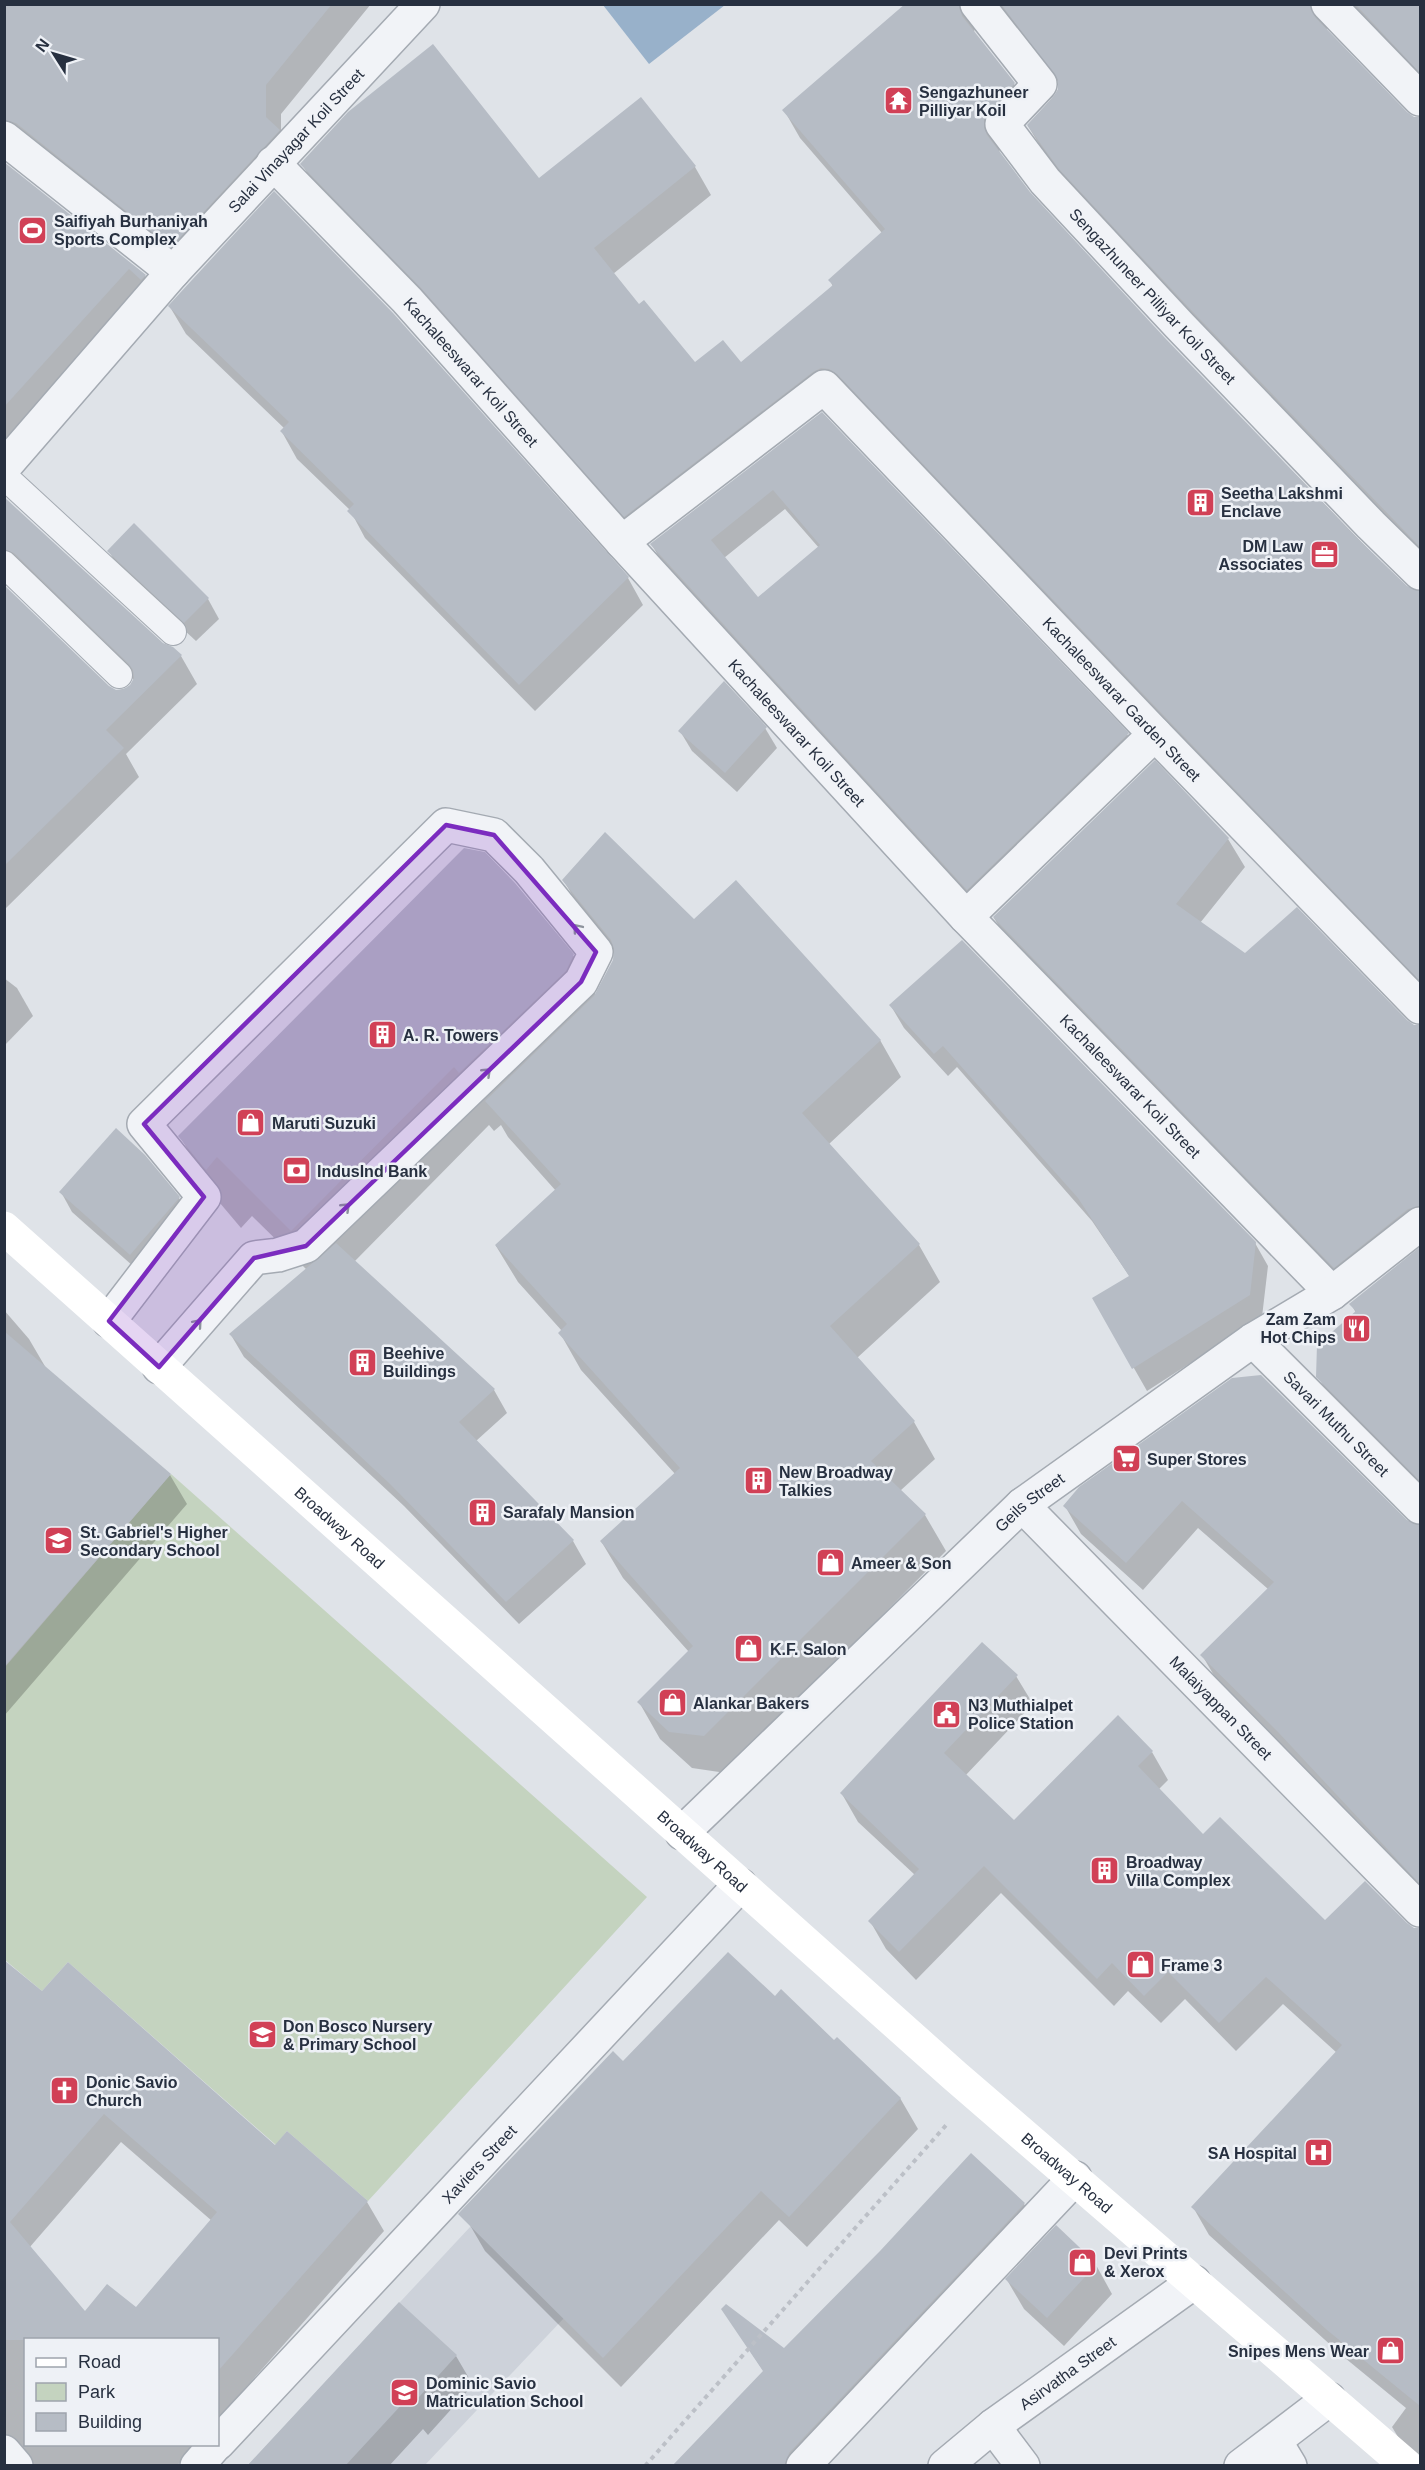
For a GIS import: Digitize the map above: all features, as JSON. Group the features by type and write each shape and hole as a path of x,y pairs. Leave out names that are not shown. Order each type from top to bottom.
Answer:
{"main road":[{"name":"Broadway Road","path":"4,1228 975,2093 1407,2466"}],"street":[{"name":"Salai Vinayagar Koil Street","path":"5,467 173,272 423,4"},
{"name":"Sengazhuneer Pilliyar Koil Street","path":"977,4 1040,84 1002,124 1045,181 1187,334 1420,573"},
{"path":"1328,4 1420,99"},
{"path":"4,138 173,272"},
{"name":"Kachaleeswarar Koil Street","path":"273,163 407,300 622,542 966,917 1332,1293"},
{"name":"Kachaleeswarar Garden Street","path":"622,542 825,387 1155,734 1420,1007"},
{"path":"966,917 1155,734"},
{"path":"109,1321 204,1197 144,1124 446,825 494,835 529,870 596,952 581,982 306,1246 278,1255 255,1258 159,1367"},
{"name":"Geils Street","path":"682,1833 1022,1505 1253,1340 1332,1293 1420,1224"},
{"name":"Savari Muthu Street","path":"1253,1340 1420,1507"},
{"name":"Malaiyappan Street","path":"1022,1505 1420,1910"},
{"name":"Xaviers Street","path":"219,2442 740,1885"},
{"path":"803,2466 1075,2178"},
{"name":"Asirvatha Street","path":"945,2466 993,2426 1194,2282"},
{"path":"1241,2466 1282,2453 1329,2399"},
{"path":"993,2426 1023,2466"},
{"name":"Xaviers Street","path":"197,2466 215,2446"},
{"path":"4,2452 16,2466"}],"lane":[{"path":"4,476 174,632"},
{"path":"4,564 119,675"}],"path":[{"path":"645,2466 975,2093"}],"highlighted area":[{"path":"446,825 494,835 596,952 581,982 306,1246 254,1258 159,1367 109,1321 204,1197 144,1124"}],"shaded area":[{"name":"Dominic Savio Matriculation School","path":"471,2226 564,2318 425,2465 247,2466"}],"green space":[{"name":"Don Bosco Nursery & Primary School","path":"171,1474 647,1897 368,2201 287,2131 276,2145 68,1962 42,1991 5,1960 5,1667"}],"water":[{"path":"603,5 725,5 649,64"}],"building":[{"path":"4,4 332,4 266,85 266,117 280,130 171,247 16,123 4,120"},
{"path":"905,4 959,4 962,16 1015,83 988,112 984,119 984,127 987,135 1030,192 1165,338 1357,538 1407,586 1420,591 1420,981 837,374 829,369 821,368 813,372 624,517 421,288 300,164 348,112 433,44 539,178 641,97 696,166 594,248 639,304 644,300 695,362 723,340 741,362 833,285 828,280 885,229 782,110"},
{"path":"1001,4 1310,4 1315,17 1407,112 1414,117 1420,117 1420,547 1193,312 1059,169 1027,125 1054,96 1058,89 1058,80"},
{"path":"1355,4 1420,4 1420,73"},
{"name":"Saifiyah Burhaniyah Sports Complex","path":"4,162 146,275 141,280 129,269 4,407"},
{"path":"274,191 393,313 629,577 519,685 347,511 354,504 280,431 289,422 168,306"},
{"path":"822,412 1129,733 967,890 650,544","holes":["773,490 820,545 758,597 711,540"]},
{"path":"4,497 163,643 173,647 182,655 106,730 124,748 4,866 4,585 109,686 116,690 124,689 134,678 129,664 14,553 4,549"},
{"path":"134,523 209,598 184,623 107,551"},
{"path":"724,681 767,727 725,773 678,731"},
{"path":"1155,760 1229,838 1176,904 1245,953 1297,907 1407,1020 1414,1025 1420,1025 1420,1206 1408,1209 1334,1268 993,917"},
{"path":"605,832 694,919 736,880 881,1040 802,1113 920,1244 830,1326 915,1421 871,1461 926,1514 704,1736 669,1732 637,1702 693,1646 600,1541 680,1468 558,1333 567,1324 495,1245 561,1184 485,1101 594,996 613,960 614,949 611,940 562,880"},
{"name":"A. R. Towers","path":"464,848 485,852 515,883 574,954 566,971 459,1073 454,1067 291,1231 217,1157 206,1170 178,1136"},
{"path":"962,940 1256,1242 1250,1295 1132,1369 1092,1298 1129,1276 1078,1198 943,1046 934,1054 889,1005"},
{"path":"116,1128 145,1155 180,1197 130,1255 59,1192"},
{"name":"Beehive Buildings","path":"336,1243 495,1389 459,1422 574,1540 506,1602 389,1483 229,1334"},
{"path":"1420,1247 1420,1481 1316,1377 1317,1345 1356,1311 1349,1304"},
{"name":"St. Gabriel's Higher Secondary School","path":"4,1331 171,1474 4,1667"},
{"path":"1261,1375 1407,1520 1420,1525 1420,1884 1278,1732 1200,1655 1274,1582 1182,1501 1126,1563 1063,1506 1079,1487 1232,1378"},
{"path":"982,1642 1018,1675 944,1753 1014,1820 1118,1715 1153,1751 1138,1766 1203,1834 1220,1817 1325,1920 1365,1881 1407,1923 1414,1928 1420,1928 1420,2406 1327,2330 1191,2207 1342,2045 1266,1977 1219,2023 1168,1972 1144,1996 1112,1963 1097,1979 984,1866 899,1952 868,1921 919,1869 840,1793"},
{"path":"728,1952 775,1996 781,1989 834,2040 837,2037 901,2098 789,2217 761,2191 603,2358 458,2214 613,2051 623,2061"},
{"path":"4,1960 42,1991 68,1962 275,2145 287,2131 368,2201 219,2370 219,2338 24,2338 24,2340 4,2340","holes":["104,2114 217,2212 136,2307 107,2284 85,2311 10,2222"]},
{"path":"971,2153 1025,2203 789,2453 785,2465 672,2466 763,2371 721,2309 726,2304 784,2348 880,2251"},
{"path":"1056,2225 1097,2264 1047,2318 1005,2279"},
{"path":"399,2302 457,2355 410,2407 405,2401 345,2466 247,2466"}],"place":[{"name":"Sengazhuneer Pilliyar Koil","path":"898,101"},
{"name":"Saifiyah Burhaniyah Sports Complex","path":"33,230"},
{"name":"Seetha Lakshmi Enclave","path":"1200,502"},
{"name":"DM Law Associates","path":"1324,555"},
{"name":"A. R. Towers","path":"382,1035"},
{"name":"Maruti Suzuki","path":"251,1123"},
{"name":"IndusInd Bank","path":"296,1171"},
{"name":"Zam Zam Hot Chips","path":"1357,1328"},
{"name":"Beehive Buildings","path":"362,1362"},
{"name":"Super Stores","path":"1126,1459"},
{"name":"New Broadway Talkies","path":"758,1481"},
{"name":"Sarafaly Mansion","path":"482,1512"},
{"name":"St. Gabriel's Higher Secondary School","path":"59,1541"},
{"name":"Ameer & Son","path":"830,1563"},
{"name":"K.F. Salon","path":"749,1649"},
{"name":"Alankar Bakers","path":"672,1703"},
{"name":"N3 Muthialpet Police Station","path":"947,1714"},
{"name":"Broadway Villa Complex","path":"1105,1871"},
{"name":"Frame 3","path":"1140,1965"},
{"name":"Don Bosco Nursery & Primary School","path":"262,2035"},
{"name":"Donic Savio Church","path":"65,2091"},
{"name":"SA Hospital","path":"1318,2153"},
{"name":"Devi Prints & Xerox","path":"1083,2262"},
{"name":"Snipes Mens Wear","path":"1390,2351"},
{"name":"Dominic Savio Matriculation School","path":"405,2392"}]}
